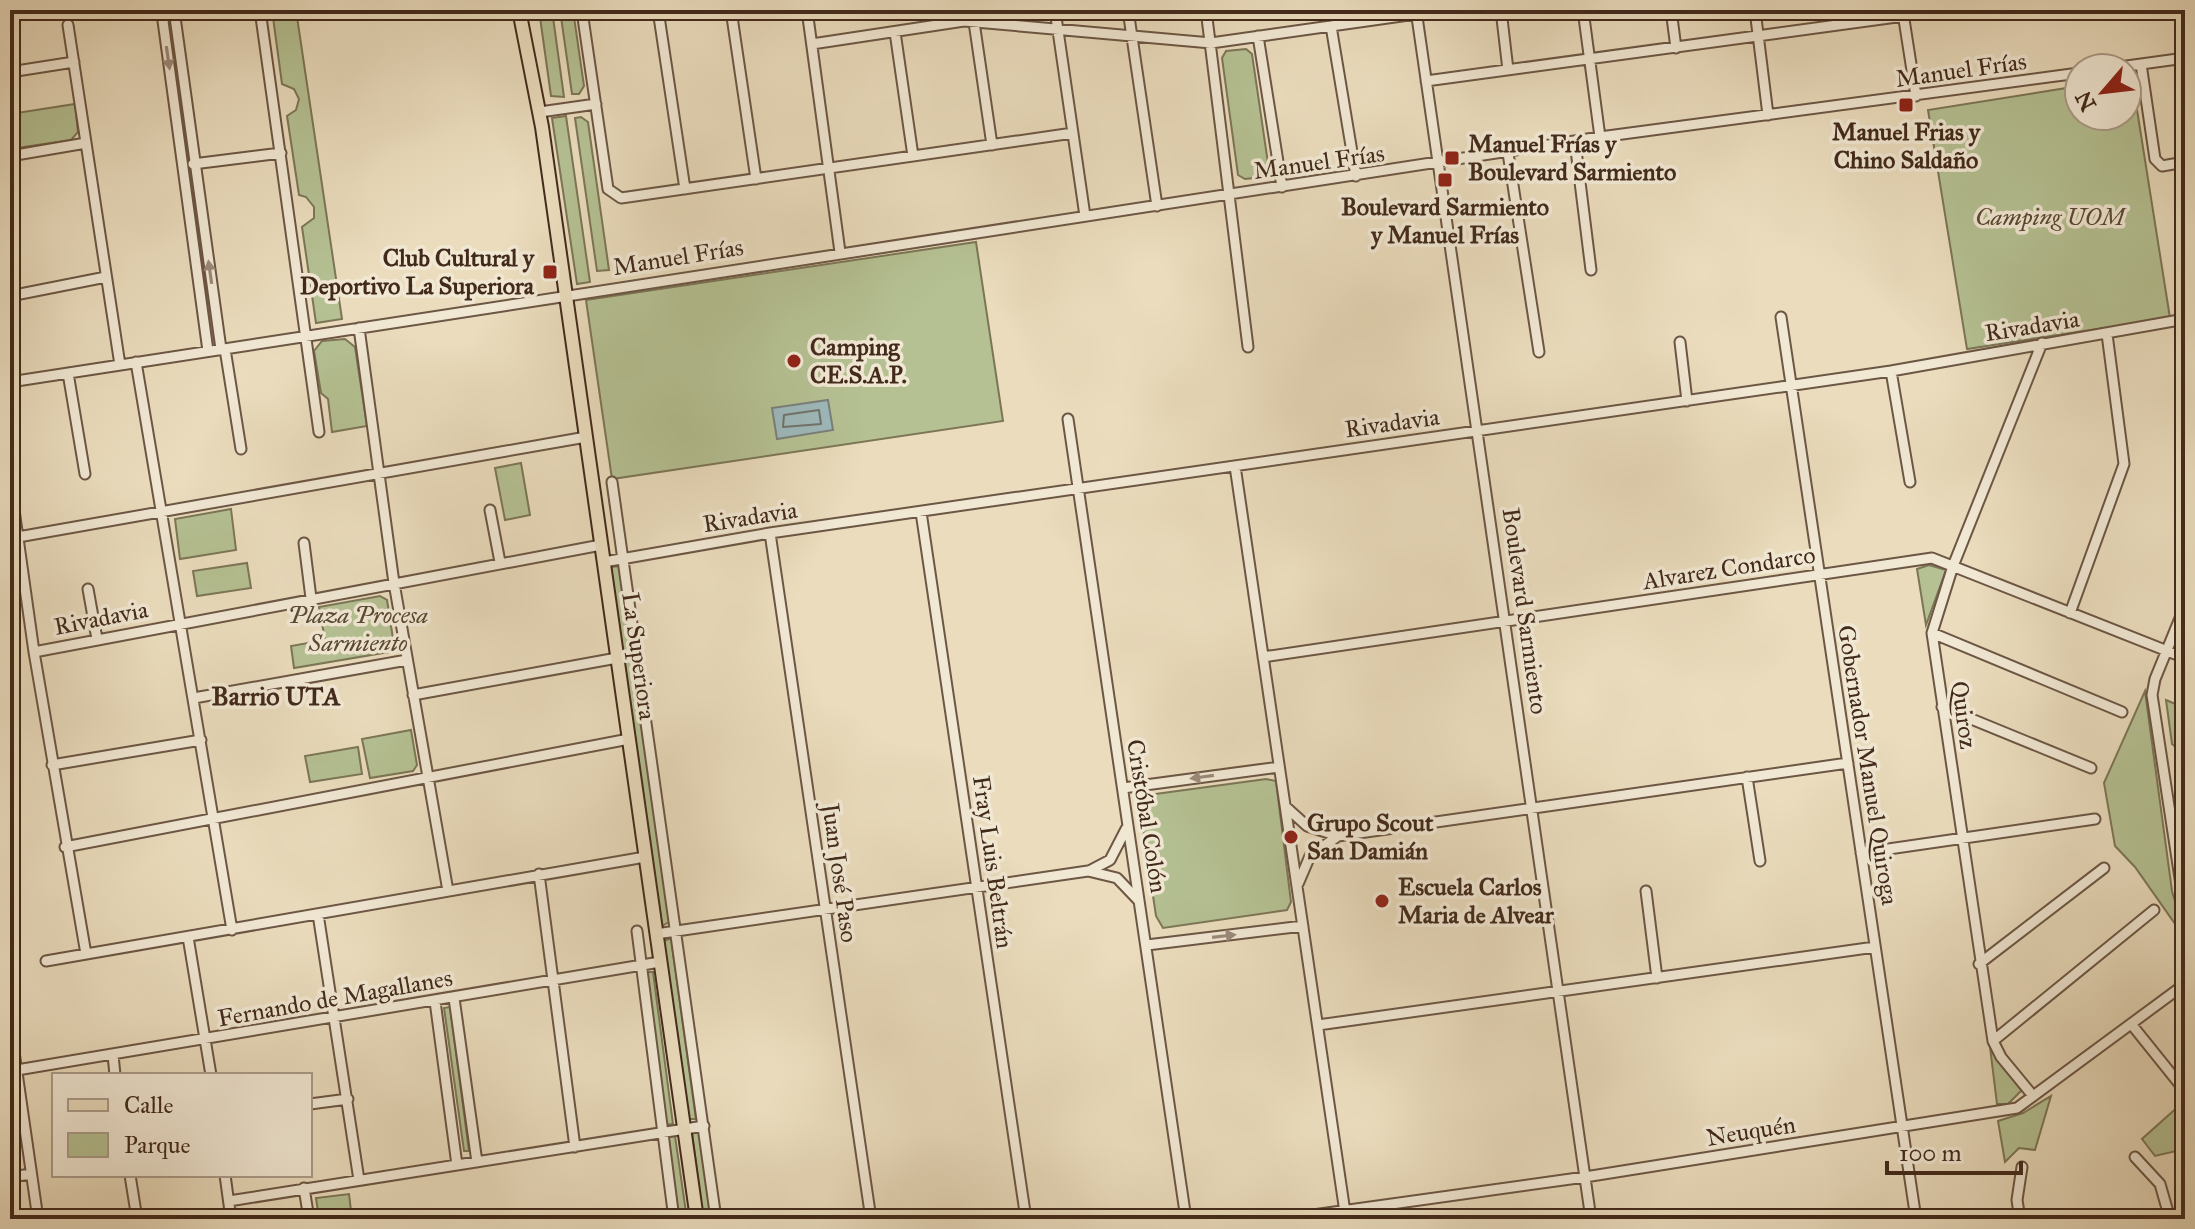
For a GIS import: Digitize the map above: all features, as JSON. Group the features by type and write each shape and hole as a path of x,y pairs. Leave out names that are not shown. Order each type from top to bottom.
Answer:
{"main road":[{"path":"10,12 26,10"},
{"name":"La Superiora","path":"519,10 538,106"},
{"name":"La Superiora","path":"527,10 538,106 697,1219"}],"street":[{"path":"260,10 319,432"},
{"path":"589,10 583,18 608,189 621,198 1073,133"},
{"path":"658,10 685,189"},
{"path":"731,10 756,179"},
{"path":"807,10 840,252"},
{"path":"1055,10 1085,216"},
{"path":"1128,10 1157,206"},
{"path":"1206,10 1248,347"},
{"path":"1501,10 1508,70"},
{"path":"1583,10 1600,137"},
{"path":"1671,10 1676,48"},
{"path":"1755,10 1768,115"},
{"path":"208,351 163,21 168,11 175,17 223,349 241,449"},
{"path":"812,44 974,22 1211,43 1416,12"},
{"name":"Boulevard Sarmiento","path":"1416,12 1534,808 1591,1219"},
{"path":"1426,81 1590,61 1903,13 1916,96"},
{"path":"974,22 992,145"},
{"path":"68,25 120,365"},
{"path":"1331,26 1356,176"},
{"path":"895,32 913,156"},
{"path":"1258,36 1282,187"},
{"path":"2143,64 2185,58"},
{"path":"10,72 74,62"},
{"name":"Manuel Frías","path":"10,382 1600,137 2063,75"},
{"path":"2143,78 2155,159 2162,166 2185,162"},
{"path":"538,106 596,104"},
{"path":"1575,142 1591,270"},
{"path":"10,156 86,143"},
{"path":"183,165 281,153"},
{"path":"1508,153 1539,352"},
{"path":"10,296 106,277"},
{"name":"Gobernador Manuel Quiroga","path":"1781,317 1916,1219"},
{"name":"Rivadavia","path":"604,562 770,533 1891,371 2185,319"},
{"path":"359,328 394,583 448,891"},
{"path":"2070,613 2124,464 2107,334"},
{"path":"1680,342 1687,401"},
{"name":"Quiroz","path":"2033,1096 2001,1057 1993,1041 1979,964 1932,633 1953,566 2042,343"},
{"path":"136,362 232,930"},
{"path":"1891,371 1910,482"},
{"path":"68,373 85,474"},
{"name":"Cristóbal Colón","path":"1068,419 1186,1219"},
{"path":"18,537 378,471 586,437"},
{"path":"1235,466 1346,1215"},
{"path":"10,481 65,847 86,954"},
{"path":"612,482 716,1219"},
{"path":"490,510 500,562"},
{"name":"Fray Luis Beltrán","path":"921,512 1026,1219"},
{"name":"Juan José Paso","path":"770,533 871,1219"},
{"path":"304,543 311,598"},
{"name":"Rivadavia","path":"34,652 180,622 601,545"},
{"name":"Alvarez Condarco","path":"1263,657 1932,558 2185,658"},
{"path":"88,589 97,639"},
{"path":"2185,606 2152,695 2185,911"},
{"path":"1932,633 2122,712"},
{"path":"413,695 617,658"},
{"path":"194,698 407,660"},
{"path":"1942,707 2091,768"},
{"path":"65,847 629,739"},
{"path":"52,765 201,740"},
{"path":"1285,806 1307,826 1338,836 1848,763"},
{"path":"1123,788 1279,767"},
{"path":"1747,777 1760,861"},
{"path":"656,934 1088,871 1110,860 1126,834 1127,819"},
{"path":"1861,853 2095,819"},
{"path":"1297,887 1310,856 1338,836"},
{"path":"46,961 645,857"},
{"path":"1979,964 2104,868"},
{"path":"1088,871 1117,878 1128,886 1141,904"},
{"path":"539,874 575,1147"},
{"path":"1646,891 1657,978"},
{"path":"1993,1041 2154,910"},
{"path":"318,914 337,1018 359,1180"},
{"path":"1147,945 1303,926"},
{"path":"637,931 674,1219"},
{"path":"188,937 211,1073"},
{"path":"1318,1025 1875,947"},
{"name":"Fernando de Magallanes","path":"17,1070 660,962"},
{"name":"Neuquén","path":"1284,1219 1346,1215 2017,1108 2185,984"},
{"path":"454,998 477,1162"},
{"path":"435,1001 457,1165"},
{"path":"10,1024 38,1219"},
{"path":"2132,1025 2181,1086"},
{"path":"113,1055 115,1073"},
{"path":"312,1104 348,1099"},
{"path":"229,1201 704,1126"},
{"path":"2135,1157 2160,1184 2170,1219"},
{"path":"2020,1219 2017,1200 2022,1167"},
{"path":"10,1177 31,1174"},
{"path":"130,1177 137,1219"},
{"path":"225,1177 231,1219"},
{"path":"304,1188 309,1219"}],"green space":[{"path":"272,10 296,10 342,319 316,323 302,227 314,218 314,207 306,197 299,195 287,116 296,110 299,99 294,89 282,84"},
{"path":"539,10 552,10 564,97 551,96"},
{"path":"560,10 573,10 584,86 579,94 572,94"},
{"path":"1246,49 1252,54 1269,170 1264,177 1245,179 1238,175 1222,58 1226,51"},
{"name":"Camping UOM","path":"2063,89 2063,132 2141,132 2170,318 1967,349 1928,110"},
{"path":"75,104 78,132 71,140 10,149 10,114"},
{"path":"566,116 590,282 577,284 552,118"},
{"path":"581,117 588,122 609,270 597,271 575,118"},
{"name":"Camping CE.S.A.P.","path":"976,242 1003,421 612,479 586,300"},
{"path":"345,339 355,347 367,426 332,432 328,399 321,393 314,351 322,341"},
{"path":"521,463 530,515 505,520 495,468"},
{"path":"231,509 236,550 180,559 175,519"},
{"path":"247,563 251,588 197,596 193,571"},
{"path":"1929,565 1946,570 1926,625 1917,569"},
{"path":"620,566 669,922 662,926 611,567"},
{"name":"Plaza Procesa Sarmiento","path":"380,596 387,600 394,645 389,652 294,668 291,646 325,640 319,607"},
{"path":"2145,691 2172,891 2185,938 2135,867 2115,846 2104,783"},
{"path":"2166,700 2185,708 2185,773 2182,752 2172,744"},
{"path":"411,730 417,765 413,771 370,778 362,739"},
{"path":"358,747 362,774 310,782 305,756"},
{"path":"1266,779 1276,781 1291,902 1287,910 1163,928 1156,916 1139,801 1148,795"},
{"path":"671,938 696,1119 688,1119 664,941"},
{"path":"645,972 653,972 673,1124 664,1125"},
{"path":"450,1007 469,1151 464,1151 444,1008"},
{"path":"1990,1047 2022,1090 2008,1104 1997,1104"},
{"path":"2051,1096 2035,1150 2019,1148 2005,1162 1998,1121 2023,1113"},
{"path":"2181,1104 2185,1110 2185,1149 2155,1156 2142,1139"},
{"path":"700,1131 711,1219 703,1219 692,1132"},
{"path":"675,1136 687,1219 678,1219 667,1137"},
{"path":"349,1194 352,1219 319,1219 316,1198"}],"water":[{"path":"828,400 833,430 777,439 772,408"}],"place":[{"name":"Manuel Frias y Chino Saldaño","path":"1906,105"},
{"name":"Manuel Frías y Boulevard Sarmiento","path":"1452,158"},
{"name":"Boulevard Sarmiento y Manuel Frías","path":"1445,180"},
{"name":"Club Cultural y Deportivo La Superiora","path":"550,272"},
{"name":"Camping CE.S.A.P.","path":"794,361"},
{"name":"Grupo Scout San Damián","path":"1291,837"},
{"name":"Escuela Carlos Maria de Alvear","path":"1382,901"}],"district":[{"name":"Barrio UTA","path":"276,696"}]}
